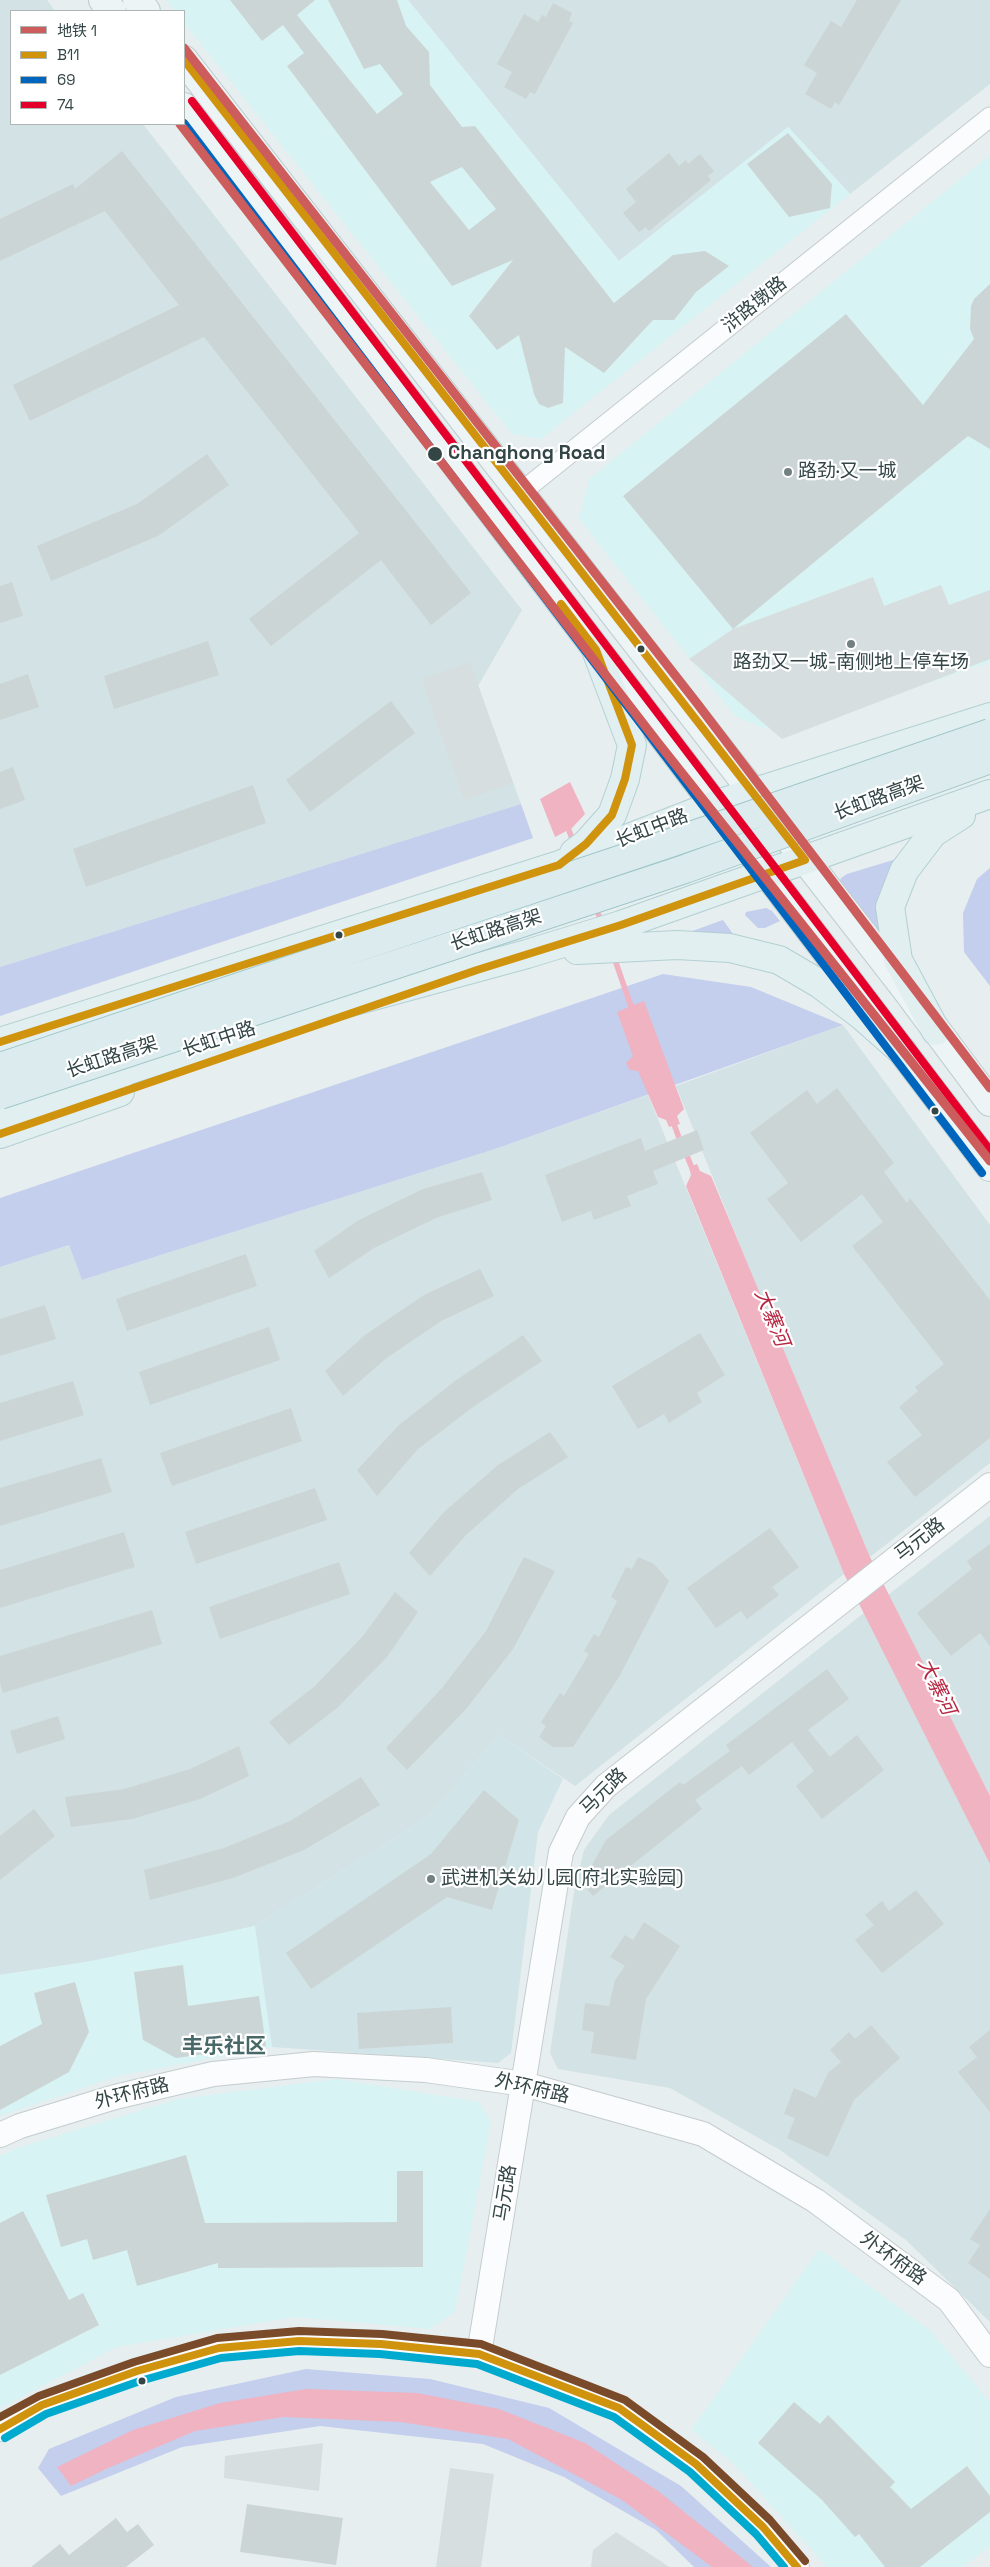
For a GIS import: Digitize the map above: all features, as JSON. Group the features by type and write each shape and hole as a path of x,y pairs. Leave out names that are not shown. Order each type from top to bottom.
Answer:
{"highway":[{"name":"长虹路高架","path":"0,1067 670,843 990,733"},
{"name":"长虹路高架","path":"0,1095 686,869 990,759"}],"main road":[{"path":"103,0 111,10"},
{"path":"137,0 145,10"},
{"path":"185,61 805,860 990,1102"},
{"path":"185,108 990,1167"},
{"path":"0,1042 559,865 587,849 612,815 625,779 632,746 596,650"},
{"name":"长虹中路","path":"587,849 752,792 990,717"},
{"path":"850,761 878,834"},
{"path":"626,935 767,874 990,795"},
{"path":"936,1030 898,960 890,907 904,871 933,833 990,795"},
{"path":"626,935 677,945 730,948 779,960 820,984 861,1015 903,1052"},
{"name":"长虹中路","path":"0,1112 270,1024 527,954 626,935"},
{"path":"0,1134 527,954"}],"street":[{"name":"浒路墩路","path":"519,494 990,116"},
{"name":"马元路","path":"479,2354 561,1852 578,1817 606,1786 990,1485"},
{"name":"外环府路","path":"0,2135 20,2126 115,2097 213,2074 305,2065 426,2070 524,2084 703,2134 816,2201 949,2300 990,2355"},
{"path":"0,2429 42,2405 137,2372 219,2348 299,2341 381,2344 479,2354 619,2408 696,2464 763,2527 797,2567"}],"shaded area":[{"path":"0,0 47,0 54,10 10,10 10,125 144,125 522,610 478,686 521,804 0,967"},
{"path":"166,0 408,0 619,261 788,127 850,194 541,439 512,434 185,24 185,10 174,10"},
{"path":"408,0 990,0 990,84 850,194 788,127 619,261"},
{"path":"990,155 990,662 796,729 762,728 735,716 579,519 589,479"},
{"name":"路劲又一城-南侧地上停车场","path":"873,577 884,606 941,585 949,605 990,590 990,659 782,739 689,659 733,629"},
{"path":"470,662 513,783 464,800 422,679"},
{"path":"570,782 585,814 572,828 555,837 540,799"},
{"path":"521,804 533,838 0,1016 0,967"},
{"path":"913,854 879,947 837,890 841,878 847,874"},
{"path":"990,868 990,986 964,952 963,913 977,879"},
{"path":"766,908 772,911 780,921 765,928 758,928 745,915 746,912"},
{"path":"723,920 736,938 684,934"},
{"path":"663,974 751,987 843,1025 498,1148 82,1280 69,1245 0,1267 0,1198"},
{"path":"644,1001 684,1109 677,1116 680,1124 669,1127 666,1120 658,1117 638,1071 630,1070 626,1063 633,1056 617,1012"},
{"path":"843,1025 990,1225 990,1463 870,1557 775,1332 676,1086"},
{"path":"648,1095 844,1574 575,1786 499,1735 427,1818 255,1926 92,1961 0,1975 0,1267 69,1245 82,1280 498,1148"},
{"path":"697,1164 700,1171 711,1176 870,1557 990,1796 990,1864 844,1574 686,1186 691,1175 689,1167"},
{"path":"990,1516 990,1796 888,1595"},
{"path":"865,1612 990,1864 990,2322 906,2240 780,2150 670,2088 558,2069 550,2053 574,1892 584,1850 609,1815"},
{"name":"武进机关幼儿园(府北实验园)","path":"499,1735 563,1779 538,1832 511,2053 498,2063 272,2047 255,1926 427,1818"},
{"path":"255,1926 272,2047 118,2076 0,2116 0,1975 92,1961"},
{"path":"337,2079 479,2102 491,2122 455,2312 430,2329 295,2317 117,2347 0,2408 0,2156 17,2148 178,2099"},
{"path":"819,2249 931,2331 990,2402 990,2546 963,2567 827,2567 733,2463 691,2430"},
{"path":"306,2369 430,2379 549,2408 681,2486 771,2567 694,2567 656,2530 564,2477 483,2444 320,2426 182,2447 61,2496 38,2468 49,2449 176,2397"},
{"path":"306,2389 417,2393 499,2409 585,2443 658,2491 753,2567 712,2567 622,2500 508,2439 401,2422 284,2417 195,2431 71,2486 57,2467 133,2430 220,2403"},
{"path":"323,2443 319,2491 224,2478 225,2456"},
{"path":"450,2468 494,2474 481,2567 436,2567"},
{"path":"616,2532 669,2567 591,2567 593,2550"}],"building":[{"path":"230,0 315,0 297,15 377,114 403,94 380,64 364,69 328,0 397,0 406,26 429,52 430,85 462,127 475,126 614,303 673,255 705,251 729,266 696,292 674,320 653,320 604,373 565,347 563,403 548,408 539,404 534,394 519,335 497,350 469,316 513,260 452,286 287,66 304,53 283,25 262,41","holes":["462,167 496,209 469,230 430,182"]},
{"path":"857,0 901,0 839,105 835,102 831,109 805,94 817,73 804,65 831,21 841,27"},
{"path":"553,3 572,13 569,21 573,23 535,94 530,92 526,99 504,87 512,72 497,64 524,14 538,22 542,15 546,17"},
{"path":"788,133 832,184 830,208 789,217 747,164"},
{"path":"122,151 471,593 431,625 381,560 271,646 249,619 359,533 204,337 30,421 13,385 179,305 105,211 0,261 0,219 73,184 75,189"},
{"path":"669,153 679,166 686,160 688,164 700,154 714,171 708,176 711,180 649,231 646,227 639,232 623,213 636,202 626,189"},
{"name":"路劲·又一城","path":"990,284 990,449 968,436 733,629 623,496 846,314 923,405 974,339 970,329 971,306 974,299"},
{"path":"207,454 229,485 158,536 51,581 37,546 137,504"},
{"path":"12,582 23,616 0,623 0,586"},
{"path":"208,641 219,675 114,709 104,676"},
{"path":"28,674 39,707 0,720 0,684"},
{"path":"391,701 415,733 310,812 286,780"},
{"path":"13,767 25,800 0,809 0,772"},
{"path":"253,785 266,823 86,887 73,849"},
{"path":"837,1088 894,1163 884,1172 907,1203 910,1198 990,1300 990,1438 915,1497 887,1462 922,1435 899,1407 918,1391 915,1387 944,1364 852,1246 883,1222 862,1194 801,1242 767,1199 788,1183 750,1133 807,1090 817,1104"},
{"path":"697,1130 704,1150 653,1171 658,1184 627,1196 631,1206 594,1220 591,1211 562,1222 545,1175 641,1138 645,1151"},
{"path":"482,1172 492,1200 436,1218 374,1248 329,1278 314,1251 359,1220 423,1189"},
{"path":"246,1254 257,1286 127,1331 116,1299"},
{"path":"480,1269 494,1296 441,1321 384,1360 343,1396 325,1371 365,1335 424,1295"},
{"path":"45,1305 56,1339 0,1356 0,1319"},
{"path":"269,1327 280,1360 150,1405 139,1372"},
{"path":"700,1333 725,1375 697,1393 702,1402 669,1423 664,1414 638,1429 612,1386"},
{"path":"523,1335 542,1361 473,1407 418,1449 377,1496 357,1470 399,1425 455,1381"},
{"path":"73,1381 84,1415 0,1441 0,1403"},
{"path":"291,1408 302,1441 172,1486 160,1453"},
{"path":"550,1432 568,1457 518,1489 466,1535 430,1576 409,1553 444,1512 498,1465"},
{"path":"101,1458 112,1492 0,1526 0,1488"},
{"path":"315,1488 327,1520 196,1564 185,1532"},
{"path":"770,1528 799,1567 772,1587 779,1595 747,1619 741,1611 716,1628 687,1588"},
{"path":"124,1532 135,1567 0,1608 0,1570"},
{"path":"990,1544 990,1646 980,1633 951,1656 917,1613 972,1569 967,1561"},
{"path":"524,1557 555,1571 513,1649 466,1709 407,1770 386,1748 442,1688 486,1631"},
{"path":"638,1557 654,1564 669,1581 619,1677 573,1747 553,1747 539,1737 546,1726 541,1722 560,1693 564,1696 589,1654 584,1651 594,1634 599,1637 617,1601 611,1597 626,1567 632,1569"},
{"path":"339,1562 350,1594 220,1639 209,1607"},
{"path":"395,1592 418,1612 387,1657 337,1708 289,1745 269,1722 315,1686 363,1636"},
{"path":"152,1610 162,1644 3,1693 0,1683 0,1656"},
{"path":"827,1669 849,1699 808,1730 830,1757 857,1735 884,1770 822,1819 796,1786 814,1771 792,1742 749,1775 742,1766 695,1800 702,1809 593,1896 582,1883 606,1840 680,1782 683,1785 730,1751 726,1745"},
{"path":"58,1716 65,1739 17,1754 10,1731"},
{"path":"239,1746 249,1776 200,1799 132,1819 71,1827 65,1797 124,1789 190,1769"},
{"path":"361,1777 380,1805 304,1850 233,1878 150,1900 144,1870 224,1848 290,1821"},
{"path":"484,1790 519,1820 492,1910 447,1897 311,1989 286,1953 431,1854"},
{"path":"34,1809 55,1836 0,1880 0,1836"},
{"path":"916,1890 944,1924 882,1973 855,1940 874,1925 865,1915 882,1901 889,1911"},
{"path":"644,1922 680,1946 646,1999 636,2060 591,2053 594,2032 582,2030 585,2003 609,2006 615,1980 625,1966 610,1957 625,1935 633,1940"},
{"path":"183,1965 188,2006 259,1996 266,2046 176,2058 143,2040 134,1972"},
{"path":"75,1982 89,2032 69,2072 0,2110 0,2046 42,2024 34,1993"},
{"path":"451,2007 453,2043 359,2049 357,2013"},
{"path":"871,2025 900,2058 854,2100 828,2157 787,2138 795,2118 784,2114 794,2088 816,2098 828,2073 841,2062 830,2050 849,2032 855,2039"},
{"path":"990,2030 990,2112 958,2072 977,2057 969,2047"},
{"path":"186,2155 205,2223 397,2222 397,2171 423,2171 423,2267 218,2268 218,2263 137,2286 127,2250 93,2260 87,2239 61,2247 46,2195"},
{"path":"990,2209 990,2279 968,2263 980,2245 970,2239"},
{"path":"23,2211 69,2300 83,2293 99,2325 0,2375 0,2223"},
{"path":"794,2402 820,2424 828,2415 895,2482 890,2487 911,2509 967,2466 990,2496 990,2512 920,2567 885,2567 859,2534 855,2537 822,2500 758,2443"},
{"path":"247,2504 343,2518 336,2565 240,2552"},
{"path":"116,2518 127,2532 138,2524 154,2545 126,2567 31,2567 60,2544 69,2555"}],"waterway":[{"name":"大寨河","path":"567,825 574,844"},
{"name":"大寨河","path":"595,905 602,924"},
{"name":"大寨河","path":"614,957 633,1012"},
{"name":"大寨河","path":"672,1119 681,1143"},
{"name":"大寨河","path":"685,1151 694,1173"}],"metro line":[{"name":"1","path":"185,49 696,702 990,1088"},
{"name":"1","path":"181,125 659,744 990,1161"}],"transit line":[{"name":"B11","path":"0,1134 477,970 621,925 805,860 185,61"},
{"name":"74","path":"192,101 990,1150"},
{"name":"69","path":"185,124 982,1173"},
{"name":"B11","path":"0,1042 559,865 586,844 612,815 625,779 632,745 596,650 561,604"},
{"path":"0,2417 39,2396 134,2362 217,2338 299,2331 382,2334 481,2344 625,2400 703,2457 770,2520 805,2561"},
{"name":"B11","path":"0,2429 42,2405 137,2371 219,2348 299,2341 381,2344 479,2354 619,2408 696,2464 763,2527 797,2567"},
{"path":"5,2438 46,2414 140,2381 221,2358 299,2351 380,2354 477,2364 614,2417 690,2472 756,2534 784,2567"}],"place":[{"name":"Changhong Road","path":"435,454"},
{"name":"路劲·又一城","path":"788,472"},
{"name":"路劲又一城-南侧地上停车场","path":"851,644"},
{"name":"武进机关幼儿园(府北实验园)","path":"431,1879"}],"district":[{"name":"丰乐社区","path":"224,2047"}]}
